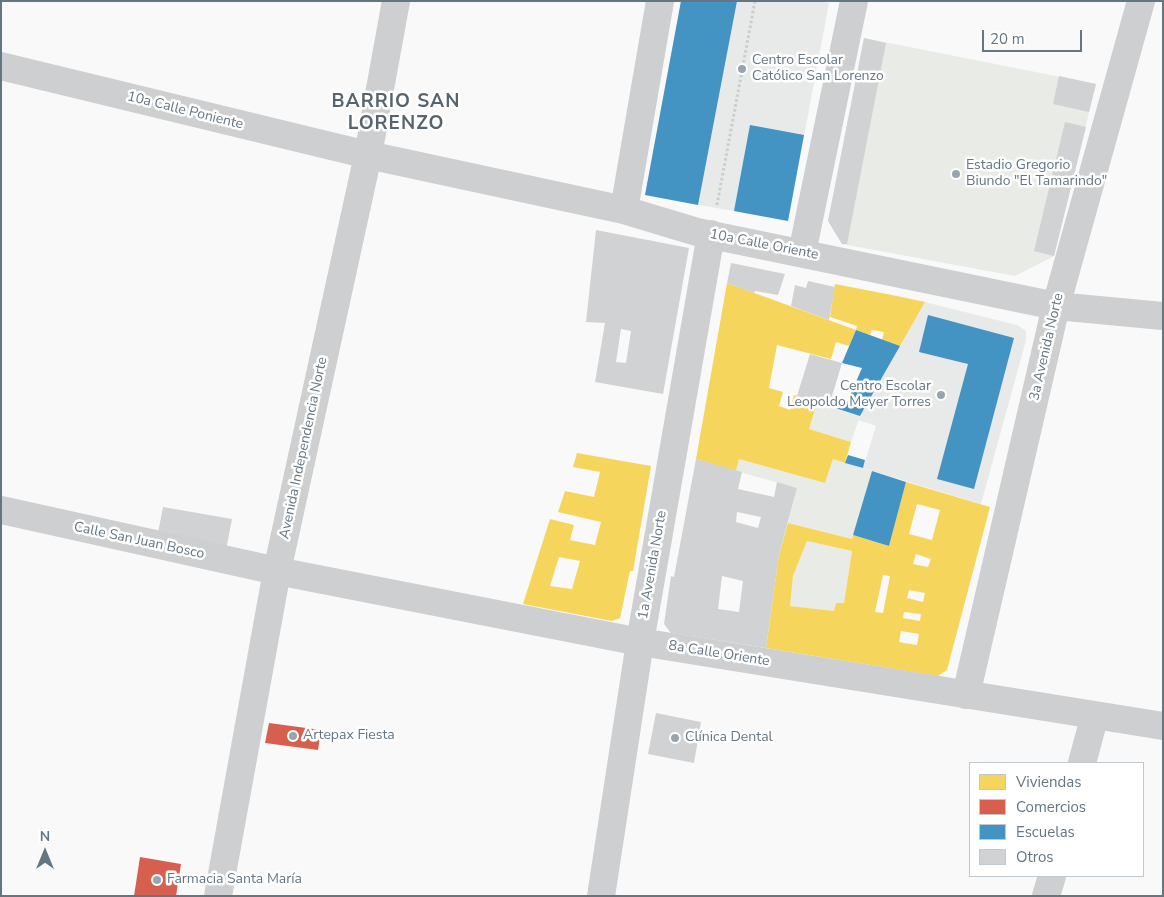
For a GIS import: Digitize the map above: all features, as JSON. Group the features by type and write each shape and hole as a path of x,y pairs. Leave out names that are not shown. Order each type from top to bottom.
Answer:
{"street":[{"name":"Avenida Independencia Norte","path":"218,896 277,571 368,155 396,1"},
{"path":"624,210 660,1"},
{"path":"802,253 854,1"},
{"name":"3a Avenida Norte","path":"966,695 1056,306 1141,1"},
{"name":"10a Calle Poniente","path":"1,66 368,155"},
{"name":"10a Calle Oriente","path":"368,155 624,210 711,234 1056,306 1163,316"},
{"name":"1a Avenida Norte","path":"602,896 640,642 711,234"},
{"name":"Calle San Juan Bosco","path":"1,510 277,571"},
{"name":"8a Calle Oriente","path":"277,571 640,642 1163,726"},
{"path":"1082,762 1095,715"},
{"path":"1046,896 1052,877"}],"path":[{"path":"717,208 755,1"}],"shaded area":[{"name":"Centro Escolar Católico San Lorenzo","path":"681,1 817,1 829,3 788,221 645,195"},
{"name":"Estadio Gregorio Biundo \"El Tamarindo\"","path":"864,38 1096,84 1054,256 1015,276 842,244 828,221"},
{"name":"Centro Escolar Leopoldo Meyer Torres","path":"925,302 1017,325 1026,331 1026,340 981,504 863,468 876,426 858,420"},
{"path":"817,403 860,416 851,442 809,429"},
{"path":"739,459 825,483 833,459 872,471 852,539 788,523 797,488 736,471"},
{"path":"807,541 852,551 844,603 836,603 834,611 790,606 793,576"}],"building: Viviendas":[{"path":"727,283 856,330 849,346 836,342 831,359 777,345 769,388 783,392 779,406 790,410 794,395 817,403 809,429 851,442 845,463 833,459 825,483 739,459 736,471 696,459"},
{"path":"835,284 925,302 900,346 882,340 884,332 872,330 870,335 856,330 857,326 830,317"},
{"path":"577,453 651,466 633,571 630,571 620,618 612,621 523,604 550,519 574,525 570,540 595,545 601,522 558,512 565,491 594,497 600,472 573,467","holes":["559,557 580,561 572,589 550,586"]},
{"path":"906,482 990,507 947,670 938,676 766,648 779,555 788,523 852,539 853,535 889,546","holes":["917,504 940,510 932,540 909,534","807,541 852,551 844,603 836,603 834,611 790,606 793,576","916,554 931,559 928,567 913,564","883,575 890,576 883,613 875,612","909,590 925,593 923,602 907,598","904,612 921,614 920,621 903,618","901,631 919,634 917,645 899,642"]}],"building: Comercios":[{"name":"Artepax Fiesta","path":"269,723 321,730 318,750 265,743"},
{"name":"Farmacia Santa María","path":"140,857 181,864 176,896 134,896"}],"building: Escuelas":[{"path":"681,1 737,1 698,205 645,195"},
{"path":"750,125 804,135 788,221 734,211"},
{"path":"928,315 1014,338 974,489 937,479 968,364 919,352"},
{"path":"856,330 900,346 860,416 829,406 831,400 846,405 862,368 842,363"},
{"path":"848,455 865,460 863,468 845,463"},
{"path":"872,471 906,482 889,546 853,535"}],"building: Otros":[{"path":"864,38 886,43 847,244 842,244 828,221"},
{"path":"1059,76 1096,84 1089,112 1053,104"},
{"path":"1065,122 1086,127 1054,256 1034,251"},
{"path":"596,230 689,248 663,394 595,382 605,323 586,322","holes":["621,329 631,331 626,363 616,362"]},
{"path":"731,263 785,274 778,295 755,291 754,293 727,283"},
{"path":"808,281 835,287 829,320 791,306 795,285 806,288"},
{"path":"810,354 842,363 829,406 797,396"},
{"path":"696,459 742,472 738,489 774,497 777,482 797,488 779,555 766,648 671,633 664,624 671,576 674,577","holes":["737,512 761,517 758,528 736,522","722,576 743,581 739,612 718,609"]},
{"path":"163,507 232,519 225,555 156,543"},
{"name":"Clínica Dental","path":"656,713 701,722 694,763 648,754"}],"place":[{"name":"Centro Escolar Católico San Lorenzo","path":"742,69"},
{"name":"Estadio Gregorio Biundo \"El Tamarindo\"","path":"956,174"},
{"name":"Centro Escolar Leopoldo Meyer Torres","path":"941,395"},
{"name":"Artepax Fiesta","path":"293,736"},
{"name":"Clínica Dental","path":"675,738"},
{"name":"Farmacia Santa María","path":"157,880"}],"district":[{"name":"BARRIO SAN LORENZO","path":"396,113"}]}
